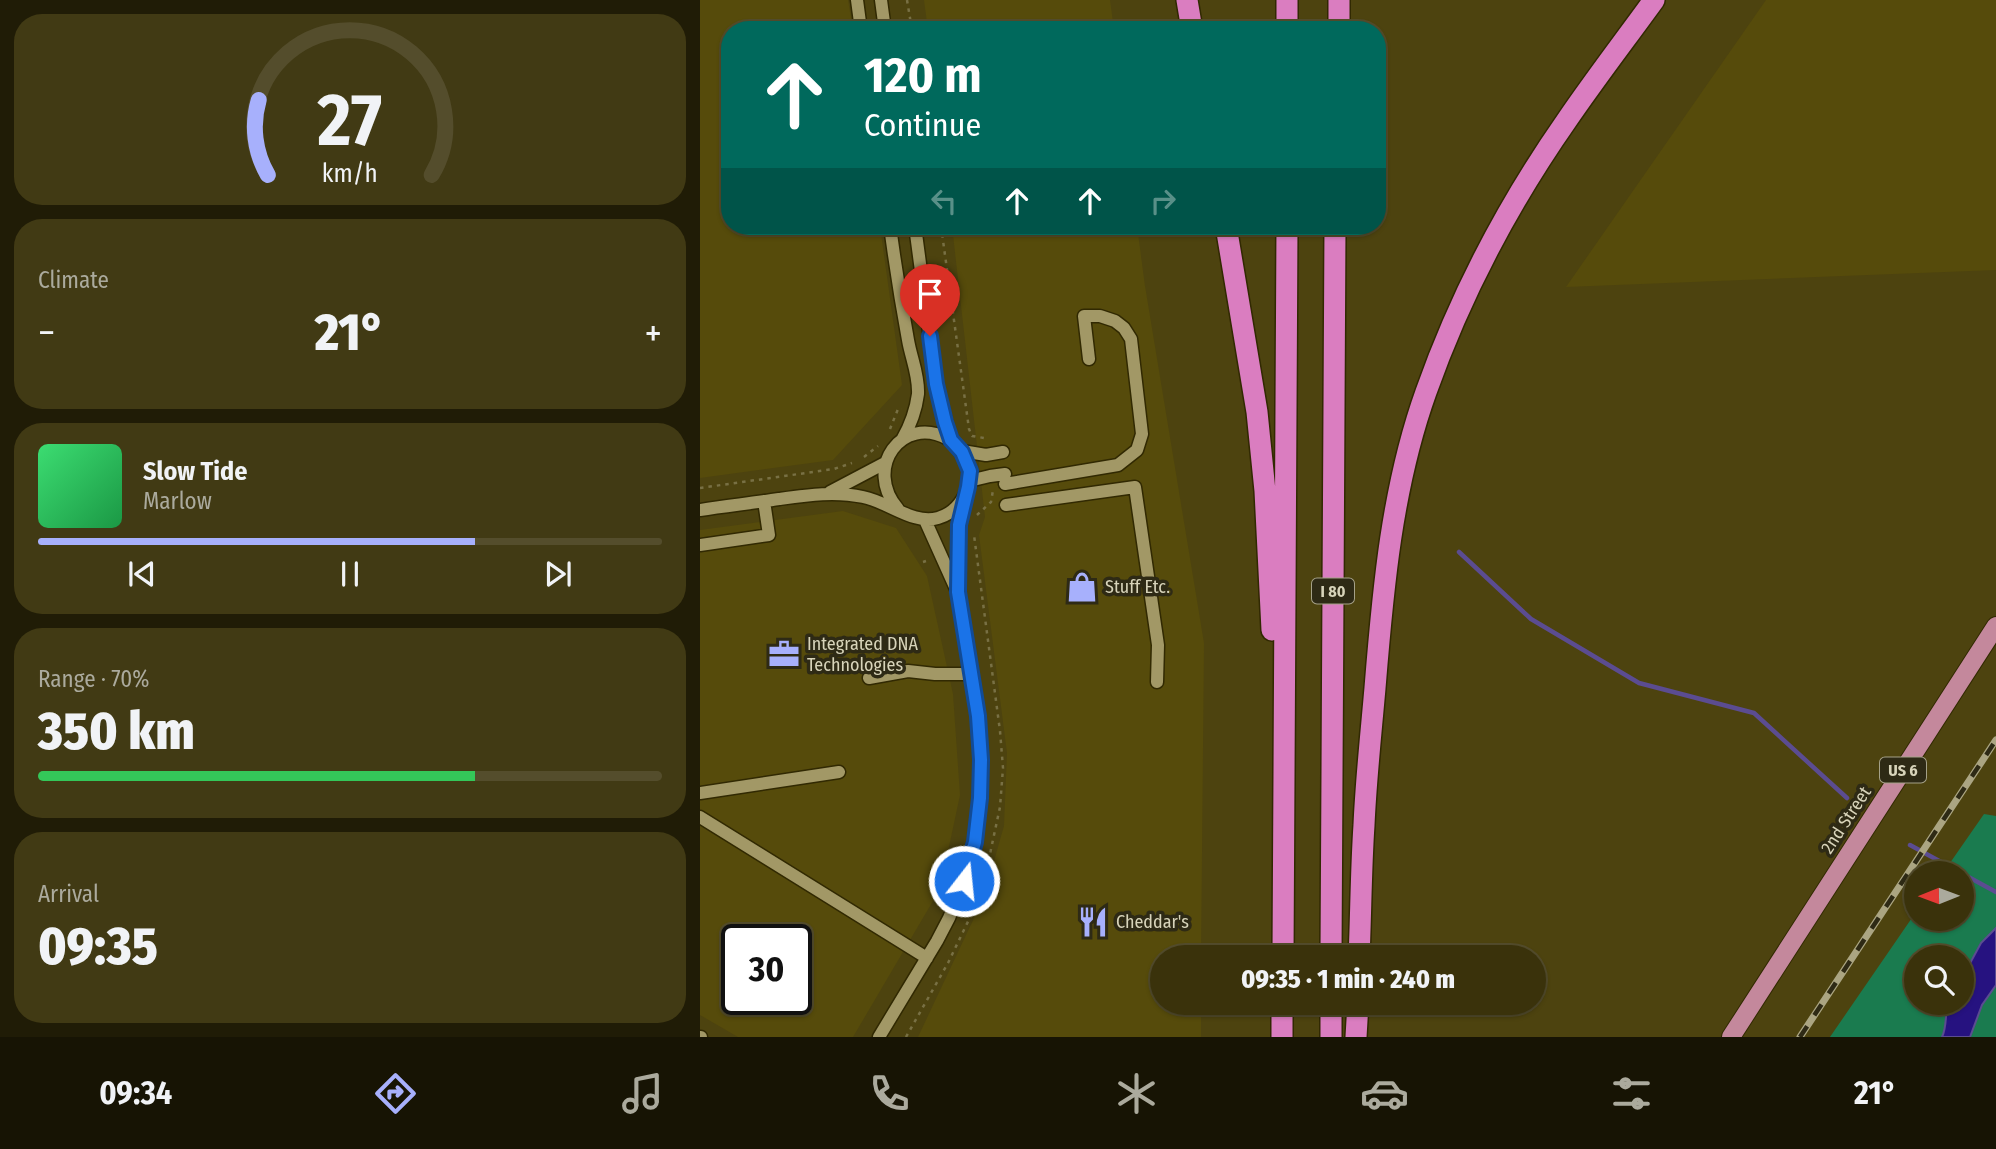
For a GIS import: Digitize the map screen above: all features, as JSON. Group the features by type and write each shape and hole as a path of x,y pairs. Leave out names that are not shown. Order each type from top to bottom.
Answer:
{"highway":[{"path":"1187,0 1190,21"},
{"path":"1287,0 1287,21"},
{"path":"1339,0 1339,21"},
{"path":"1359,945 1364,825 1380,623 1398,495 1426,392 1482,262 1511,209 1566,121 1654,0"},
{"path":"1228,235 1255,399 1265,491 1277,730 1284,806"},
{"path":"1283,945 1287,235"},
{"name":"I 80","path":"1331,945 1335,235"},
{"path":"1282,1015 1282,1037"},
{"path":"1331,1015 1331,1037"},
{"path":"1356,1037 1357,1015"}],"main road":[{"name":"2nd Street","path":"1731,1037 1996,626"}],"street":[{"path":"857,0 860,21"},
{"path":"881,0 884,21"},
{"path":"890,235 918,393 910,427 885,463 885,488 898,509"},
{"path":"916,235 936,384 951,440"},
{"path":"700,510 830,492 865,497 898,509 910,517 925,520 939,518 953,511 962,500 969,484 990,476 1000,481 1118,465 1137,450 1142,434 1131,339 1124,327 1100,316 1084,316 1089,359"},
{"path":"879,1037 949,918 964,881 975,842 980,798 978,716 958,592 959,525 970,471 962,452 951,440 926,433 901,441"},
{"path":"962,452 986,455 1003,453"},
{"path":"830,492 885,463"},
{"path":"1006,505 1135,486 1158,645 1157,682"},
{"path":"700,545 769,536 764,501"},
{"path":"925,520 958,592"},
{"path":"869,678 908,671 971,674"},
{"path":"700,793 839,772"},
{"path":"700,817 927,958"}],"path":[{"path":"907,0 910,21"},
{"path":"942,235 969,429 972,436 984,438 985,446"},
{"path":"890,430 898,409 908,408"},
{"path":"700,488 845,466 867,455 884,439"},
{"path":"975,519 991,502 1000,481"},
{"path":"906,1037 948,963 975,907 989,862 1000,807 1003,768 1000,731 973,528"}],"shaded area":[{"path":"700,0 848,0 852,21 721,21 721,235 881,235 902,385 833,460 700,478"},
{"path":"924,0 1110,0 1113,21 927,21"},
{"path":"1766,0 1996,0 1996,270 1566,287"},
{"path":"953,235 1138,235 1204,643 1201,945 1150,945 1150,1015 1201,1015 1201,1037 918,1037 983,899 1004,826 1007,753 979,535 985,517"},
{"path":"843,511 896,528 927,576 953,694 960,795 940,889 853,1037 738,1037 700,1015 700,530"},
{"path":"1996,928 1996,985 1982,1005 1970,1037 1942,1037 1947,1015 1974,1015 1974,956 1981,943"}],"green space":[{"path":"1984,814 1996,816 1996,1037 1830,1037 1904,929 1974,931 1974,861 1951,861"}],"waterway":[{"path":"1459,552 1531,619 1639,683 1754,713 1847,798"},
{"path":"1910,845 1996,892"}],"railway":[{"path":"1800,1037 1996,740"}],"place":[{"name":"Stuff Etc.","path":"1082,587"},
{"name":"Integrated DNA Technologies","path":"784,654"},
{"name":"Cheddar's","path":"1093,922"}],"route":[{"path":"930,336 936,384 945,422 951,440 962,452 970,471 959,525 958,592 978,716 981,760 975,842 964,881"}]}
